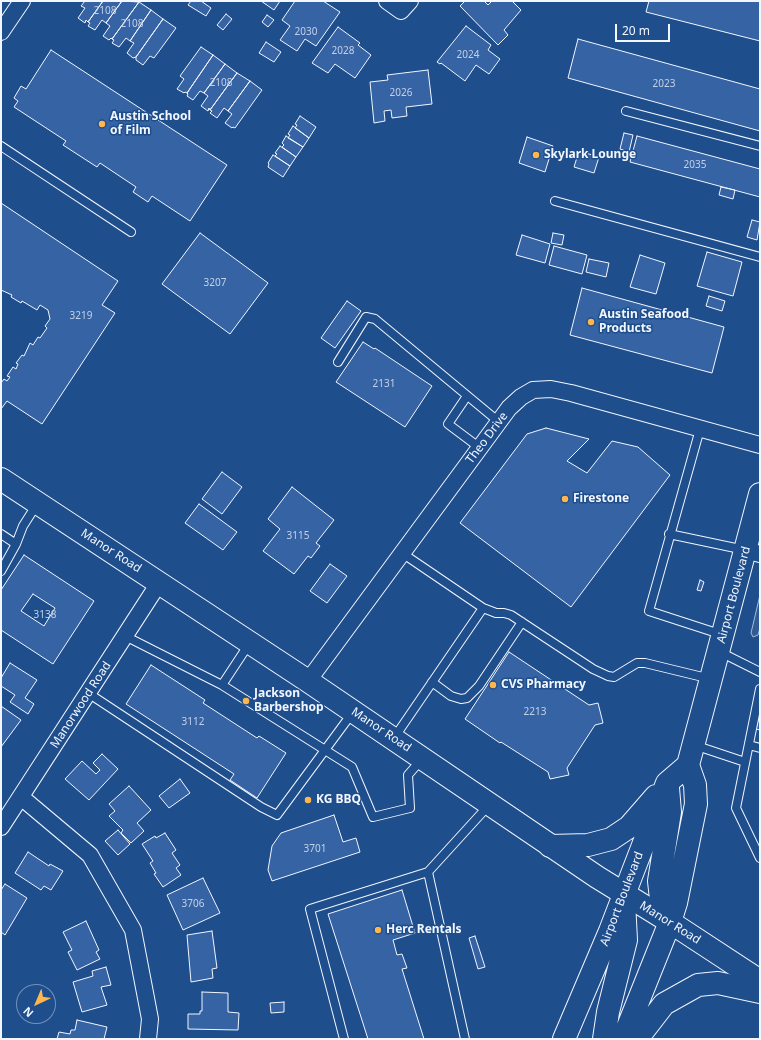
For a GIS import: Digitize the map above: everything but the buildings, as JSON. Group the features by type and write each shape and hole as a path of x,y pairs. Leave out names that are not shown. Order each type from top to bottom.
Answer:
{"main road":[{"name":"Manor Road","path":"1,479 308,681 550,846 760,981"},
{"name":"Airport Boulevard","path":"564,1039 610,931 667,783 690,755 721,643 753,552 760,494"},
{"path":"623,1039 670,922 696,804 695,785 690,755"},
{"path":"667,783 670,796 670,812 659,881 661,899 670,922"},
{"path":"550,846 588,845 611,839 629,827 667,783"},
{"path":"604,1039 608,1012 626,940 626,918 623,894"},
{"path":"637,1039 664,1004 698,985 718,982 760,992"}],"street":[{"path":"3,24 22,1"},
{"path":"387,1 401,11 410,1"},
{"name":"Theo Drive","path":"308,681 499,422 521,397 533,390 551,389 760,445"},
{"name":"Manorwood Road","path":"1,827 159,583"},
{"path":"21,797 90,855 133,930 150,1019 148,1039"}],"lane":[{"path":"626,111 760,146"},
{"path":"1,146 131,232"},
{"path":"555,201 760,257"},
{"path":"338,362 366,316 375,319 499,422"},
{"path":"467,396 448,424 480,448"},
{"path":"700,428 669,534 649,611 721,643 760,672"},
{"path":"1,571 16,544 23,526 38,504"},
{"path":"1,534 16,544"},
{"path":"669,534 753,552"},
{"path":"402,553 483,608 496,613 504,612 512,615 593,669 608,676 614,676 637,663 645,663 712,679"},
{"path":"394,739 483,608"},
{"path":"432,682 451,696 461,699 466,698 478,686 522,622"},
{"path":"125,636 222,685 324,751 352,767 373,817 410,808 408,775 422,758"},
{"path":"222,685 249,643"},
{"path":"760,690 736,808 760,858"},
{"path":"88,693 277,816 353,712"},
{"path":"749,745 760,748"},
{"path":"690,755 745,762"},
{"path":"344,1039 310,909 428,872 490,804"},
{"path":"428,872 465,1039"}],"shaded area":[{"path":"760,595 760,628 758,635 753,637 751,633"}],"place":[{"name":"Austin School of Film","path":"102,124"},
{"name":"Skylark Lounge","path":"536,155"},
{"name":"Austin Seafood Products","path":"591,322"},
{"name":"Firestone","path":"565,499"},
{"name":"CVS Pharmacy","path":"493,685"},
{"name":"Jackson Barbershop","path":"246,701"},
{"name":"KG BBQ","path":"308,800"},
{"name":"Herc Rentals","path":"378,930"}]}
